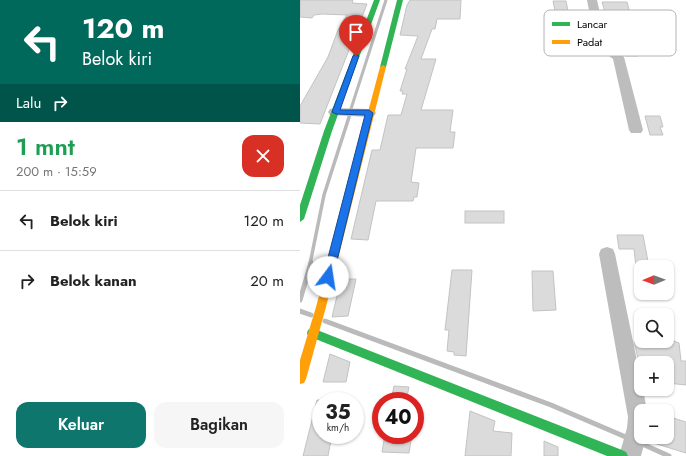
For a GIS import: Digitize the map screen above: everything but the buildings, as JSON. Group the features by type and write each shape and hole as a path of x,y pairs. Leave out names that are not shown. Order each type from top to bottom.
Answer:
{"street":[{"path":"300,219 377,0"},
{"path":"300,379 309,337 320,307 363,113 400,0"},
{"path":"592,0 594,10"},
{"path":"617,56 636,130"},
{"path":"338,112 363,113"},
{"path":"309,337 630,449 638,428 638,417 608,254"}],"waterway":[{"path":"349,115 386,0"},
{"path":"310,264 324,195 350,114"},
{"path":"300,300 311,263"},
{"path":"300,311 311,315"},
{"path":"325,321 551,405 628,438"},
{"path":"642,444 669,456"}],"traffic: fast":[{"path":"300,219 328,131 377,0"},
{"path":"383,67 400,0"},
{"path":"312,333 622,456"}],"traffic: slow":[{"path":"300,379 321,307 383,67"}],"route":[{"path":"328,277 369,113 336,112 356,56"}]}
